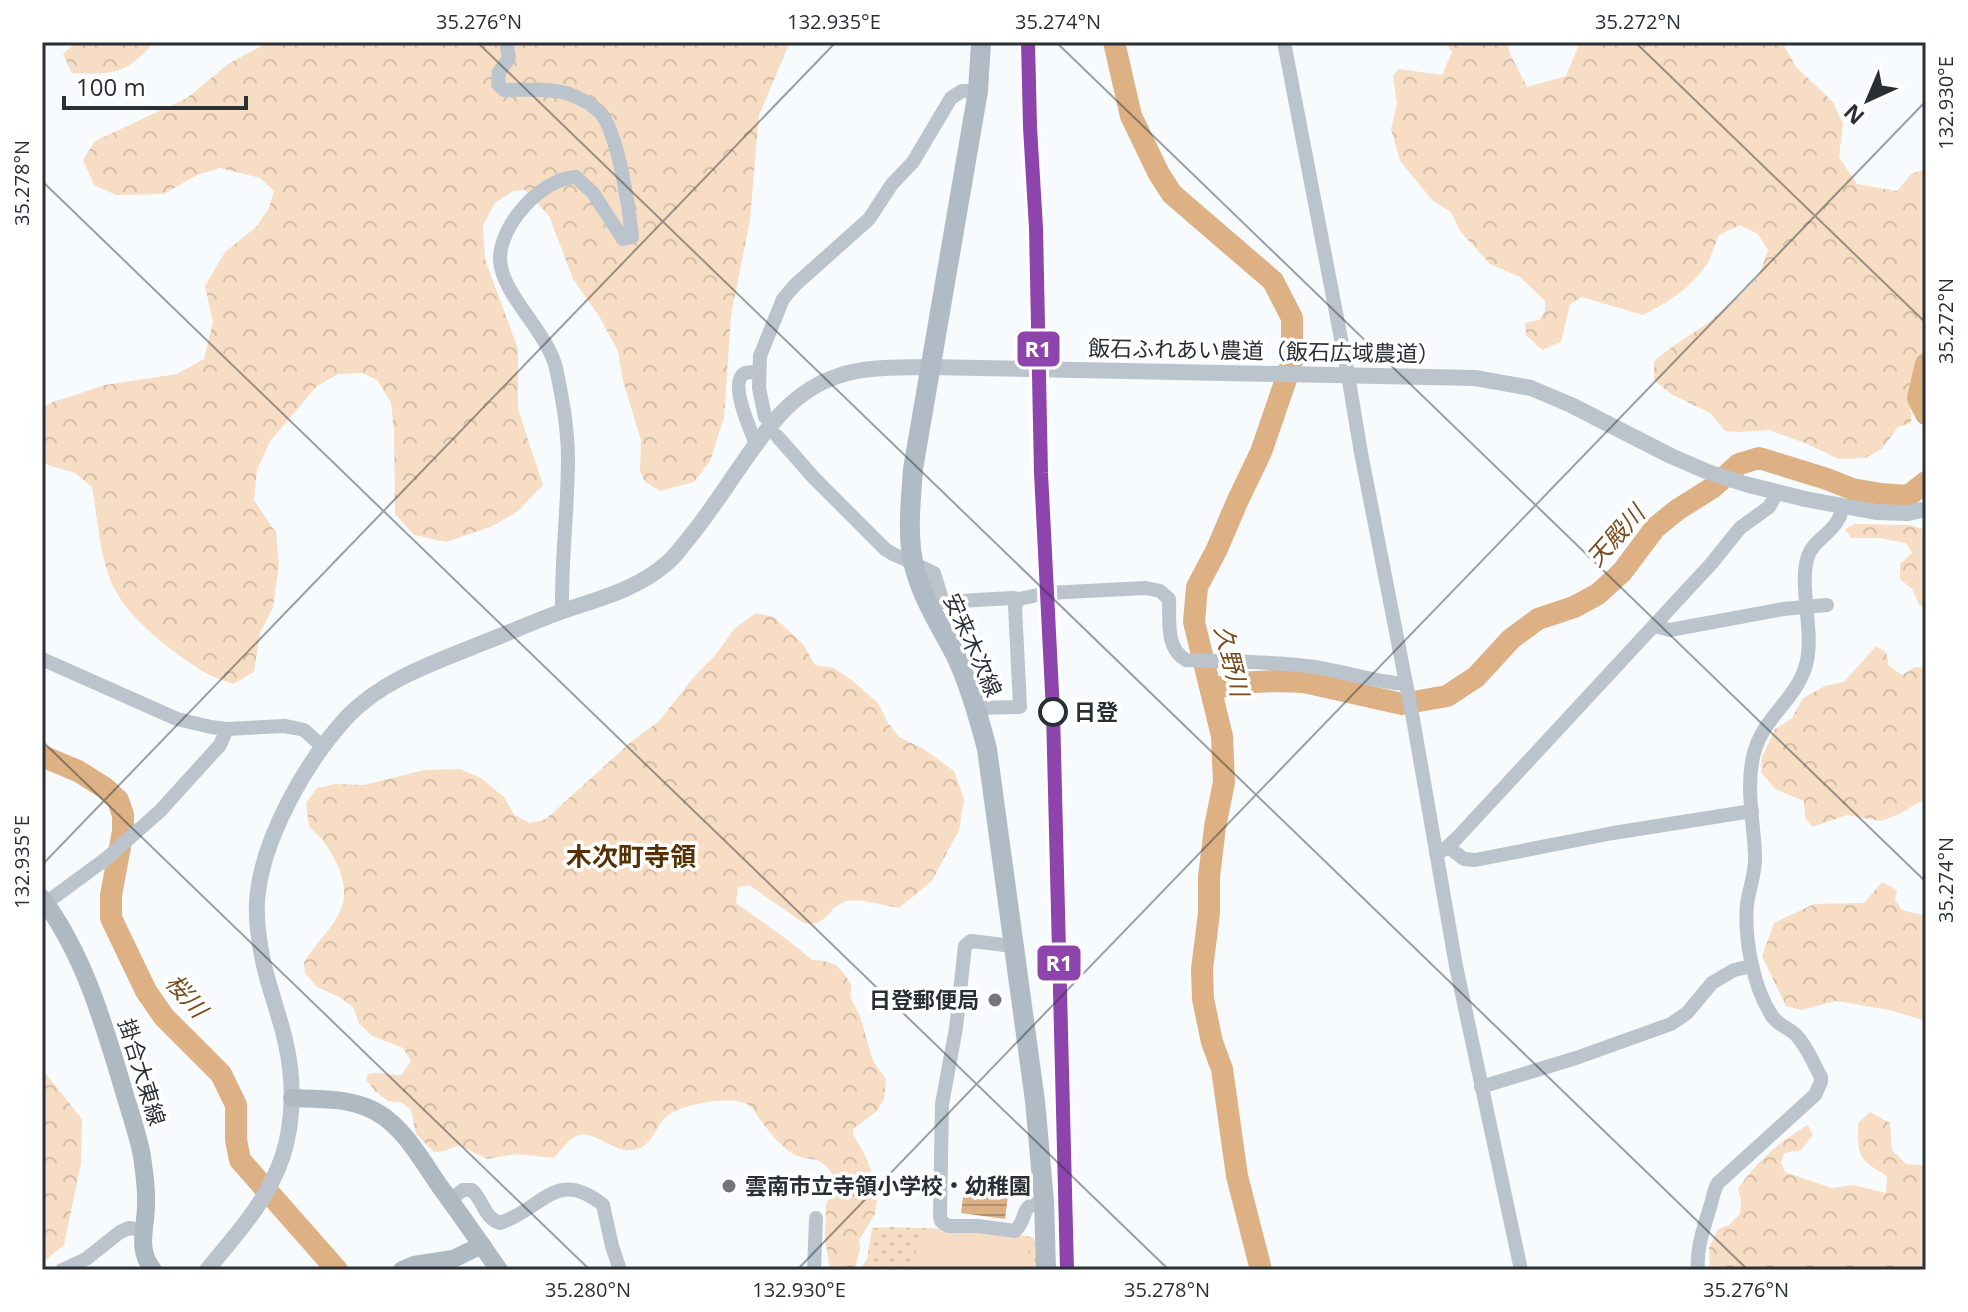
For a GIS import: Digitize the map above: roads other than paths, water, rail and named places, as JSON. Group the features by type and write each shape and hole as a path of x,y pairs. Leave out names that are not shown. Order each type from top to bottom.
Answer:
{"main road":[{"name":"安来木次線","path":"981,42 978,91 913,469 909,530 913,563 929,607 957,659 977,708 987,749 1035,1101 1044,1201 1046,1270"},
{"name":"掛合大東線","path":"44,901 65,931 89,980 129,1109 144,1171 144,1255 153,1270"},
{"path":"292,1098 342,1100 379,1113 388,1120 410,1145 499,1270"},
{"path":"402,1270 453,1259 482,1245"}],"street":[{"path":"506,42 509,58 499,72 498,84 504,90 567,93 585,101 602,114 614,142 630,216 632,237 623,239 593,193 576,177 565,177 544,188 515,217 501,252 500,260 513,296 543,338 555,364 565,418 568,457 562,611"},
{"path":"1284,42 1413,719 1442,850 1456,966 1521,1270"},
{"path":"765,417 761,403 760,356 783,299 869,219 892,184 913,162 951,98 962,91 978,91"},
{"name":"飯石ふれあい農道（飯石広域農道）","path":"207,1270 258,1204 273,1180 283,1154 292,1098 287,1045 260,943 257,901 264,860 273,837 322,746 358,707 396,679 562,611 633,587 668,563 702,523 784,408 818,384 858,371 929,367 1475,378 1531,388 1671,456 1745,484 1876,512 1908,513 1926,509"},
{"path":"756,444 741,404 738,385 740,377 746,372 759,372"},
{"path":"777,436 885,549 934,573 943,602 1146,588 1160,591 1169,599 1170,643 1177,655 1186,660 1319,668 1390,683 1408,690"},
{"path":"1442,850 1654,626 1740,528 1769,507 1777,493"},
{"path":"1698,1270 1698,1247 1718,1183 1815,1095 1821,1082 1801,1041 1775,1020 1768,1010 1752,966 1747,914 1756,861 1750,782 1759,738 1795,689 1806,666 1809,648 1808,557 1814,544 1839,519 1842,507"},
{"path":"977,708 1020,707 1015,606 1019,599"},
{"path":"1654,626 1670,630 1783,609 1827,605"},
{"path":"42,659 177,719 227,729 295,728 304,730 322,746"},
{"path":"44,901 107,858 160,811 220,745 227,729"},
{"path":"1442,850 1475,860 1613,833 1752,811"},
{"path":"1013,946 971,941 965,946 956,1028 942,1104 940,1216 948,1226 1015,1231 1022,1223 1028,1206 1044,1201"},
{"path":"1481,1087 1671,1024 1687,1013 1712,983 1734,970 1752,966"},
{"path":"450,1200 463,1190 472,1190 493,1221 500,1223 558,1190 582,1191 603,1205 620,1270"},
{"path":"814,1270 816,1218"},
{"path":"62,1270 86,1259 120,1232 129,1228 142,1230"}],"waterway":[{"name":"久野川","path":"1114,42 1131,116 1159,174 1172,194 1273,281 1292,318 1292,362 1261,452 1197,587 1194,622 1222,736 1224,782 1209,877 1209,913 1202,969 1203,999 1212,1042 1222,1069 1237,1176 1261,1270"},
{"name":"天殿川","path":"1926,364 1918,398 1926,414"},
{"name":"天殿川","path":"1212,690 1234,683 1276,681 1304,682 1402,704 1447,696 1476,677 1511,639 1538,619 1574,607 1598,594 1622,572 1655,528 1712,488 1739,464 1759,458 1852,489 1881,494 1908,496 1926,482"},
{"name":"桜川","path":"42,756 78,771 118,800 123,815 123,831 111,895 111,918 146,991 164,1017 221,1074 236,1105 236,1140 240,1160 337,1270"}],"place":[{"name":"日登","path":"1053,712"},
{"name":"日登郵便局","path":"995,1000"},
{"name":"雲南市立寺領小学校・幼稚園","path":"729,1186"}],"district":[{"name":"木次町寺領","path":"631,857"}]}
